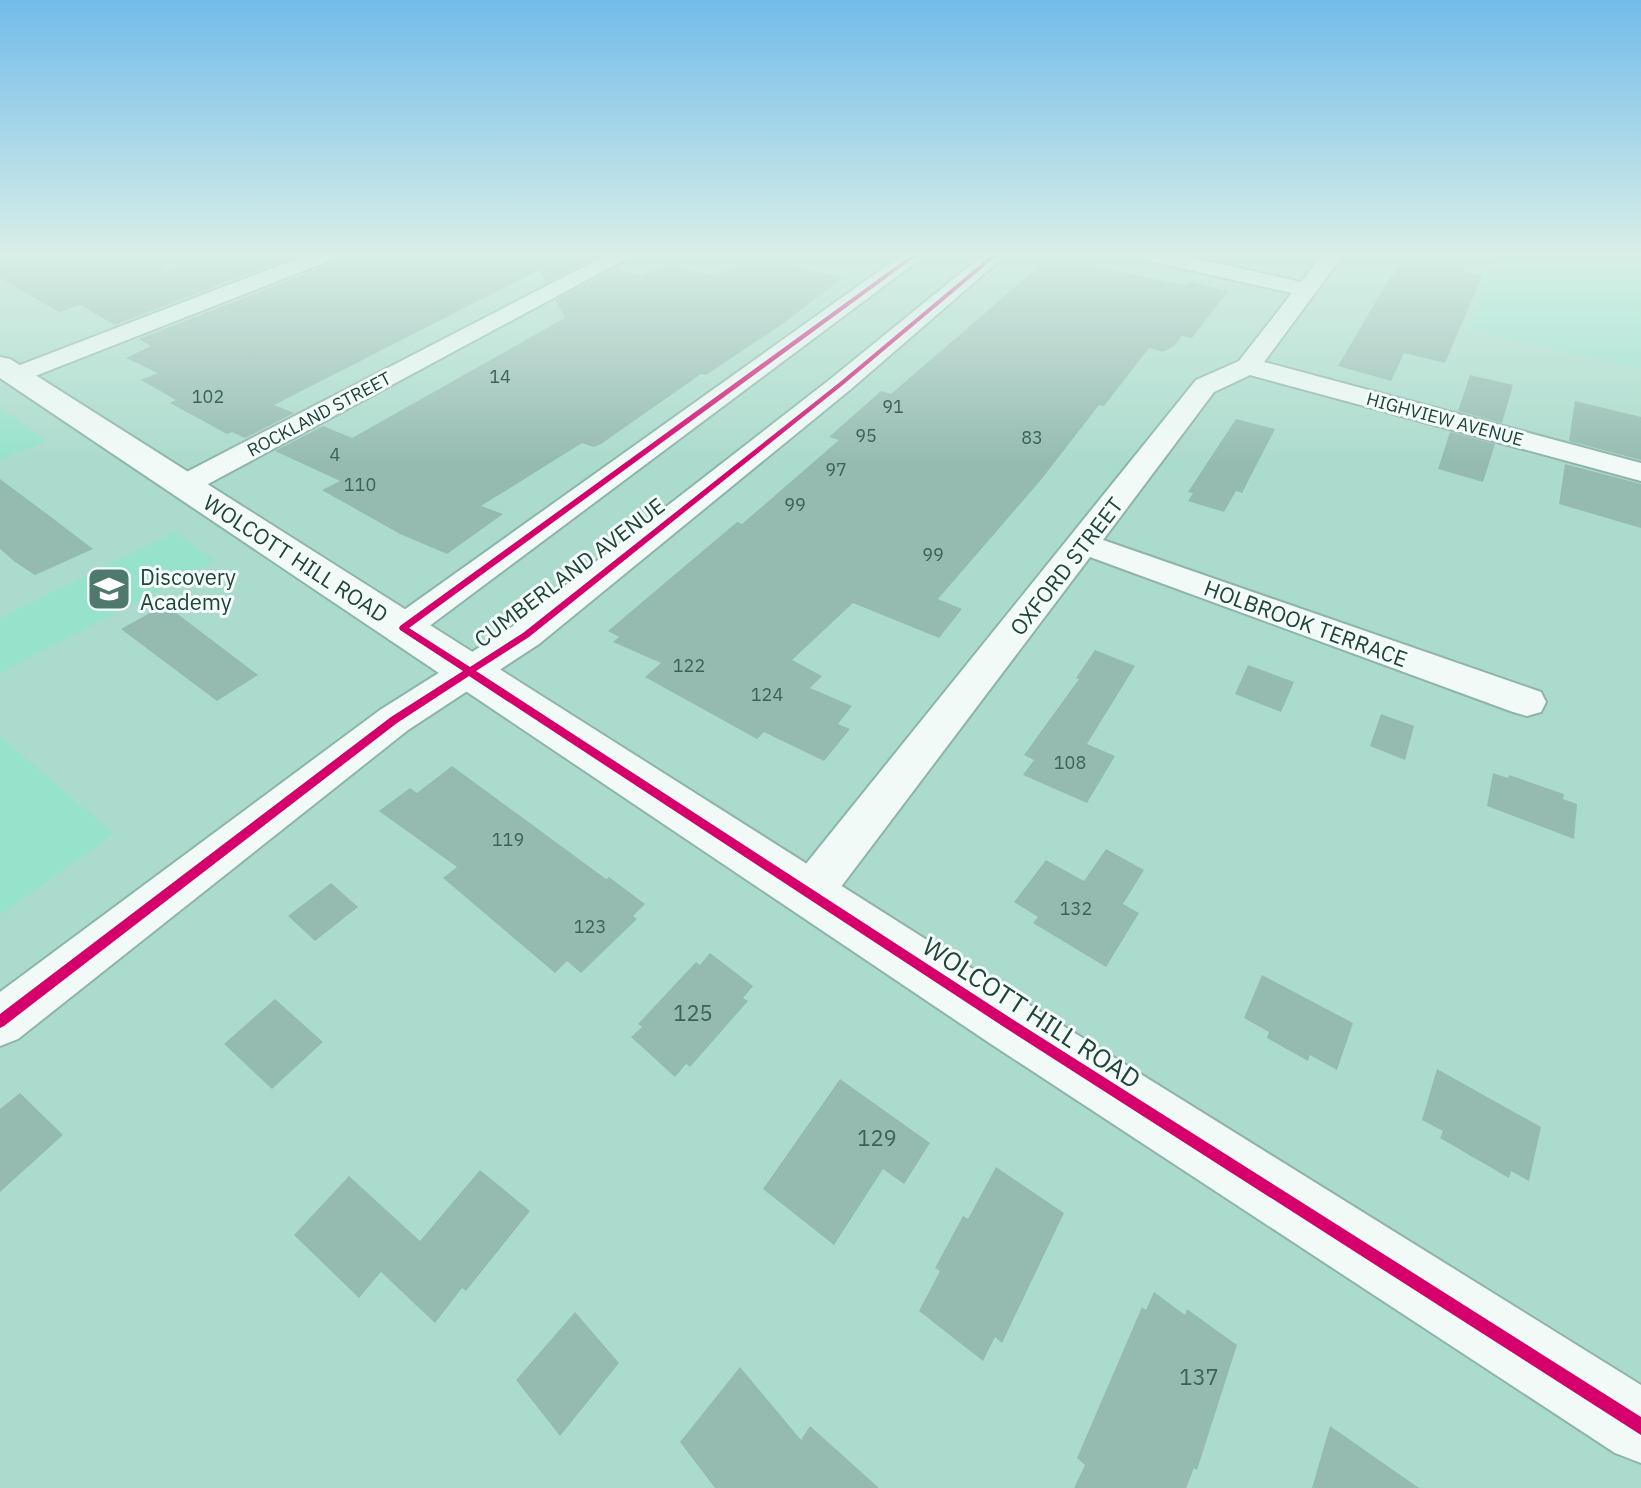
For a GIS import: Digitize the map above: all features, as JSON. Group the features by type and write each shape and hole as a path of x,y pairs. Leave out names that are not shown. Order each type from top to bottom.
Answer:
{"street":[{"path":"8,370 137,323"},
{"name":"ROCKLAND STREET","path":"184,485 492,323"},
{"path":"403,628 824,323"},
{"name":"CUMBERLAND AVENUE","path":"0,1022 394,720 526,635 819,376 896,323"},
{"name":"OXFORD STREET","path":"809,894 1205,386 1248,366 1281,323"},
{"path":"773,361 819,376"},
{"name":"HIGHVIEW AVENUE","path":"1248,366 1641,472"},
{"name":"WOLCOTT HILL ROAD","path":"8,370 809,894 1641,1427"},
{"name":"HOLBROOK TERRACE","path":"1084,544 1527,702"}],"shaded area":[{"path":"1471,323 1641,323 1641,369 1469,329"},
{"path":"0,408 47,441 0,460"},
{"name":"Discovery Academy","path":"175,532 215,561 0,673 0,618"},
{"path":"0,736 114,834 0,915"}],"building":[{"path":"178,323 434,323 274,405 294,413 245,438 232,432 227,434 170,403 176,400 141,380 158,373 126,358 151,346 139,339"},
{"path":"555,323 783,323 706,375 701,374 601,444 594,447 582,443 481,506 503,514 447,554 400,534 322,490 340,481 275,451 323,426 352,438"},
{"path":"973,323 1203,323 1192,338 1182,336 1174,346 1163,352 1149,348 1104,406 1099,405 1040,481 938,599 962,609 939,638 853,603 792,660 822,676 810,688 852,706 838,724 850,729 824,761 764,732 757,739 645,677 661,663 613,642 619,637 608,631 737,522 742,524 839,440 829,437 881,391 891,394"},
{"path":"1363,323 1462,323 1445,363 1404,353 1391,381 1338,366"},
{"path":"1470,375 1513,385 1502,423 1458,411"},
{"path":"1575,401 1641,417 1641,460 1569,441"},
{"path":"1236,419 1275,429 1242,493 1236,491 1224,512 1188,501 1193,493 1188,492"},
{"path":"1450,432 1495,444 1483,482 1438,469"},
{"path":"1565,464 1641,484 1641,528 1559,504"},
{"path":"0,479 93,549 35,575 15,562 0,549"},
{"path":"157,609 163,613 171,609 258,675 217,701 121,629"},
{"path":"1095,650 1135,666 1087,744 1115,756 1087,803 1023,775 1034,760 1024,755 1079,679 1076,678"},
{"path":"1248,665 1294,682 1281,712 1235,694"},
{"path":"1381,714 1414,726 1405,760 1370,746"},
{"path":"452,766 645,904 633,916 637,919 581,973 567,961 555,973 443,878 457,867 379,811 410,788 417,793"},
{"path":"1493,773 1508,778 1509,775 1564,794 1563,799 1577,804 1574,839 1487,806"},
{"path":"1106,849 1144,870 1123,904 1139,913 1106,967 1033,923 1038,917 1014,902 1046,860 1084,881"},
{"path":"331,883 358,907 315,941 288,916"},
{"path":"710,953 753,986 743,998 748,1001 690,1067 686,1064 675,1077 631,1037 642,1027 638,1024 696,962 700,965"},
{"path":"1262,975 1353,1023 1337,1070 1310,1055 1308,1061 1267,1038 1269,1032 1244,1018"},
{"path":"275,999 323,1042 272,1089 224,1044"},
{"path":"1437,1069 1541,1127 1529,1181 1511,1171 1509,1178 1440,1138 1443,1131 1422,1120"},
{"path":"840,1079 930,1143 904,1184 883,1169 834,1245 763,1189"},
{"path":"20,1093 63,1135 0,1192 0,1109"},
{"path":"996,1167 1064,1213 1002,1343 995,1337 983,1361 919,1311 940,1271 935,1268 963,1216 968,1219"},
{"path":"480,1170 530,1211 466,1291 462,1288 435,1323 381,1272 359,1298 294,1235 349,1176 420,1241"},
{"path":"1154,1292 1185,1315 1187,1309 1237,1345 1197,1470 1194,1468 1186,1488 1074,1488 1085,1465 1077,1458 1142,1307 1146,1310"},
{"path":"575,1312 619,1363 560,1436 516,1380"},
{"path":"740,1367 801,1440 810,1426 879,1488 715,1488 680,1442"},
{"path":"1330,1426 1419,1488 1312,1488"}],"cycle path":[{"path":"822,323 403,628 1008,1023 1641,1427"},
{"path":"0,1022 394,720 526,635 914,323"}],"place":[{"name":"Discovery Academy","path":"109,589"}]}
